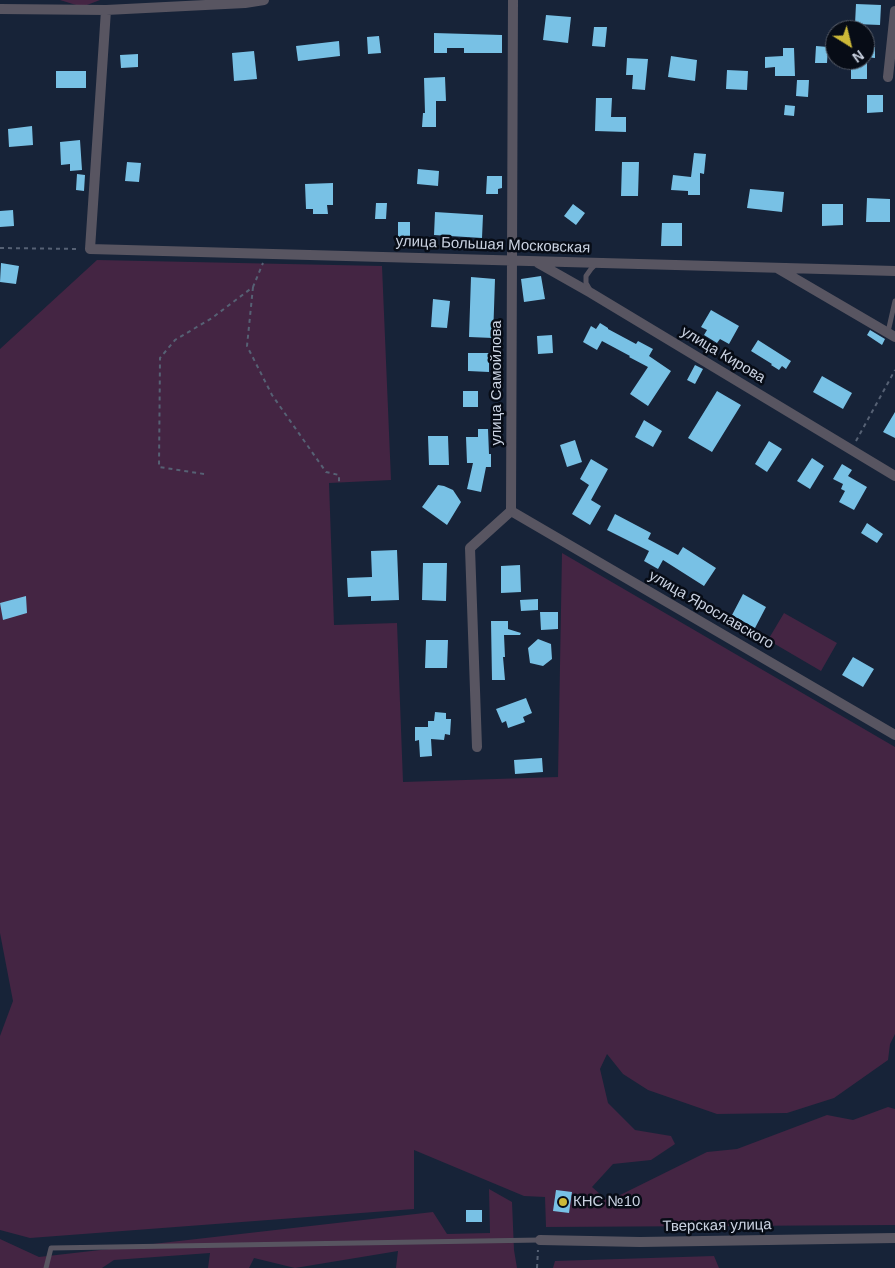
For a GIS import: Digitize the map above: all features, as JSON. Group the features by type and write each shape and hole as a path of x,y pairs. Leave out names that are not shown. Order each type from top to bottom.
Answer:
{"street":[{"path":"0,9 106,10 245,3 264,0"},
{"name":"улица Самойлова","path":"511,511 514,0"},
{"path":"90,249 106,10"},
{"path":"888,77 895,11"},
{"name":"улица Большая Московская","path":"90,249 895,271"},
{"name":"улица Кирова","path":"535,261 591,292 895,476"},
{"path":"776,267 891,334"},
{"path":"477,747 470,548 511,511"},
{"name":"улица Ярославского","path":"511,511 895,735"},
{"name":"Тверская улица","path":"540,1240 640,1242 895,1238"}],"lane":[{"path":"591,292 586,283 586,276 590,269 598,263"},
{"path":"891,334 895,301"},
{"path":"46,1268 51,1248 540,1240"}],"path":[{"path":"0,248 90,249"},
{"path":"267,254 253,288 247,346 272,395 326,472 339,475 339,482"},
{"path":"204,474 160,468 160,358 175,340 212,318 253,288"},
{"path":"851,450 895,370"},
{"path":"536,1268 540,1240"}],"shaded area":[{"path":"60,0 100,0 87,5 76,5"},
{"path":"97,260 382,266 391,480 329,483 334,625 397,623 403,782 558,777 562,553 895,747 895,1034 890,1044 888,1060 834,1098 787,1113 717,1114 648,1090 623,1074 607,1054 600,1069 608,1103 635,1130 671,1136 675,1144 651,1160 613,1164 592,1187 608,1201 707,1152 737,1149 827,1115 853,1120 888,1107 895,1109 895,1225 546,1227 545,1197 524,1196 414,1150 414,1209 30,1238 0,1230 0,1036 13,1001 0,933 0,349"},
{"path":"784,613 837,643 821,671 768,640"},
{"path":"489,1189 512,1202 514,1250 517,1268 396,1268 398,1251 295,1268 254,1258 249,1268 208,1268 210,1253 114,1260 102,1268 0,1268 0,1239 39,1257 433,1212 447,1234 490,1233"},
{"path":"714,1256 719,1268 553,1268 555,1261"}],"building":[{"path":"856,4 881,5 880,25 875,25 875,20 855,20"},
{"path":"546,15 571,17 568,43 543,40"},
{"path":"594,27 607,27 605,47 592,46"},
{"path":"434,33 502,35 502,53 464,53 464,48 447,48 447,53 434,53"},
{"path":"379,36 381,53 368,54 367,37"},
{"path":"339,41 340,56 298,61 296,46"},
{"path":"816,46 825,47 825,63 815,63"},
{"path":"783,48 794,48 795,76 775,76 775,67 765,68 765,57 783,56"},
{"path":"254,51 257,79 234,81 232,53"},
{"path":"138,54 138,67 121,68 120,55"},
{"path":"671,56 697,60 695,81 668,77"},
{"path":"627,58 648,59 645,90 632,89 633,75 626,75"},
{"path":"727,70 748,71 747,90 726,89"},
{"path":"851,70 867,70 867,79 851,79"},
{"path":"56,71 86,71 86,88 56,88"},
{"path":"445,77 446,101 436,101 436,127 422,127 423,113 425,113 424,78"},
{"path":"797,80 809,80 808,97 796,96"},
{"path":"867,95 883,95 883,112 867,113"},
{"path":"596,98 612,98 611,117 626,117 626,132 595,131"},
{"path":"785,105 795,106 794,116 784,115"},
{"path":"32,126 33,145 9,147 8,129"},
{"path":"80,140 82,170 70,171 70,164 61,165 60,142"},
{"path":"694,153 706,154 704,174 700,173 700,195 688,195 688,191 671,190 673,175 691,177"},
{"path":"127,162 141,163 139,182 125,181"},
{"path":"622,162 639,162 638,196 621,196"},
{"path":"418,169 439,171 438,186 417,184"},
{"path":"77,174 85,175 84,191 76,190"},
{"path":"487,176 502,176 502,188 498,189 498,194 486,194"},
{"path":"333,183 333,205 327,205 328,214 313,214 313,209 306,209 305,184"},
{"path":"750,189 784,192 782,212 747,208"},
{"path":"867,198 890,199 890,222 866,222"},
{"path":"376,203 387,203 386,219 375,219"},
{"path":"573,204 585,213 576,225 564,216"},
{"path":"822,204 843,204 843,225 822,226"},
{"path":"13,210 14,226 0,227 0,211"},
{"path":"435,212 483,215 482,238 434,235"},
{"path":"398,222 410,222 410,236 398,237"},
{"path":"662,223 682,223 682,246 661,246"},
{"path":"1,263 19,266 16,284 0,282"},
{"path":"541,276 545,299 524,302 521,279"},
{"path":"471,277 495,279 493,338 469,337"},
{"path":"433,299 450,301 447,328 431,327"},
{"path":"711,310 739,326 729,344 720,339 717,343 704,335 707,330 701,327"},
{"path":"600,323 636,344 638,341 653,349 649,356 671,371 648,406 630,394 648,367 602,341 597,350 583,342 591,326 596,329"},
{"path":"870,330 885,339 882,345 867,335"},
{"path":"552,335 553,353 538,354 537,336"},
{"path":"758,340 791,361 786,369 782,366 779,370 751,351"},
{"path":"468,353 489,353 489,372 468,371"},
{"path":"695,365 703,369 695,384 687,380"},
{"path":"822,376 852,393 843,409 813,392"},
{"path":"463,391 478,391 478,407 463,407"},
{"path":"717,391 741,405 712,452 688,438"},
{"path":"895,412 895,438 883,432"},
{"path":"644,420 662,431 653,447 635,437"},
{"path":"478,429 488,429 489,454 491,454 491,467 486,467 481,492 467,489 473,463 467,463 466,437 478,437"},
{"path":"428,436 448,436 449,465 429,465"},
{"path":"575,440 582,462 567,467 560,445"},
{"path":"769,441 782,449 767,472 755,464"},
{"path":"812,458 824,466 810,489 797,481"},
{"path":"591,459 608,469 591,500 601,506 590,525 572,514 589,485 580,479"},
{"path":"842,464 852,470 848,476 867,487 854,510 839,502 845,491 841,489 843,484 833,479"},
{"path":"438,485 453,490 461,502 447,525 422,507"},
{"path":"615,514 651,533 648,539 678,555 683,547 716,568 704,586 663,560 658,569 644,561 649,551 607,530"},
{"path":"867,523 883,534 877,543 861,533"},
{"path":"397,550 399,600 371,601 371,596 348,597 347,578 372,577 371,551"},
{"path":"423,563 447,563 446,601 422,600"},
{"path":"520,565 521,592 501,593 501,566"},
{"path":"743,594 766,607 755,628 732,615"},
{"path":"26,596 27,613 3,620 0,603"},
{"path":"538,599 538,610 521,611 520,600"},
{"path":"540,612 558,612 558,629 541,630"},
{"path":"491,621 508,621 508,629 521,633 520,635 504,635 505,680 492,680"},
{"path":"538,639 551,644 552,659 543,666 530,663 528,648"},
{"path":"426,640 448,640 447,668 425,668"},
{"path":"853,657 874,669 863,687 842,675"},
{"path":"526,698 532,713 523,717 525,722 508,728 506,721 502,723 496,709"},
{"path":"435,712 446,713 446,719 451,719 450,735 445,734 444,740 431,739 432,756 420,757 419,740 415,741 415,727 428,727 428,721 434,721"},
{"path":"542,758 543,772 515,774 514,760"},
{"name":"КНС №10","path":"556,1190 572,1192 569,1213 553,1211"},
{"path":"466,1210 482,1210 482,1222 466,1222"}],"place":[{"name":"КНС №10","path":"563,1202"}]}
